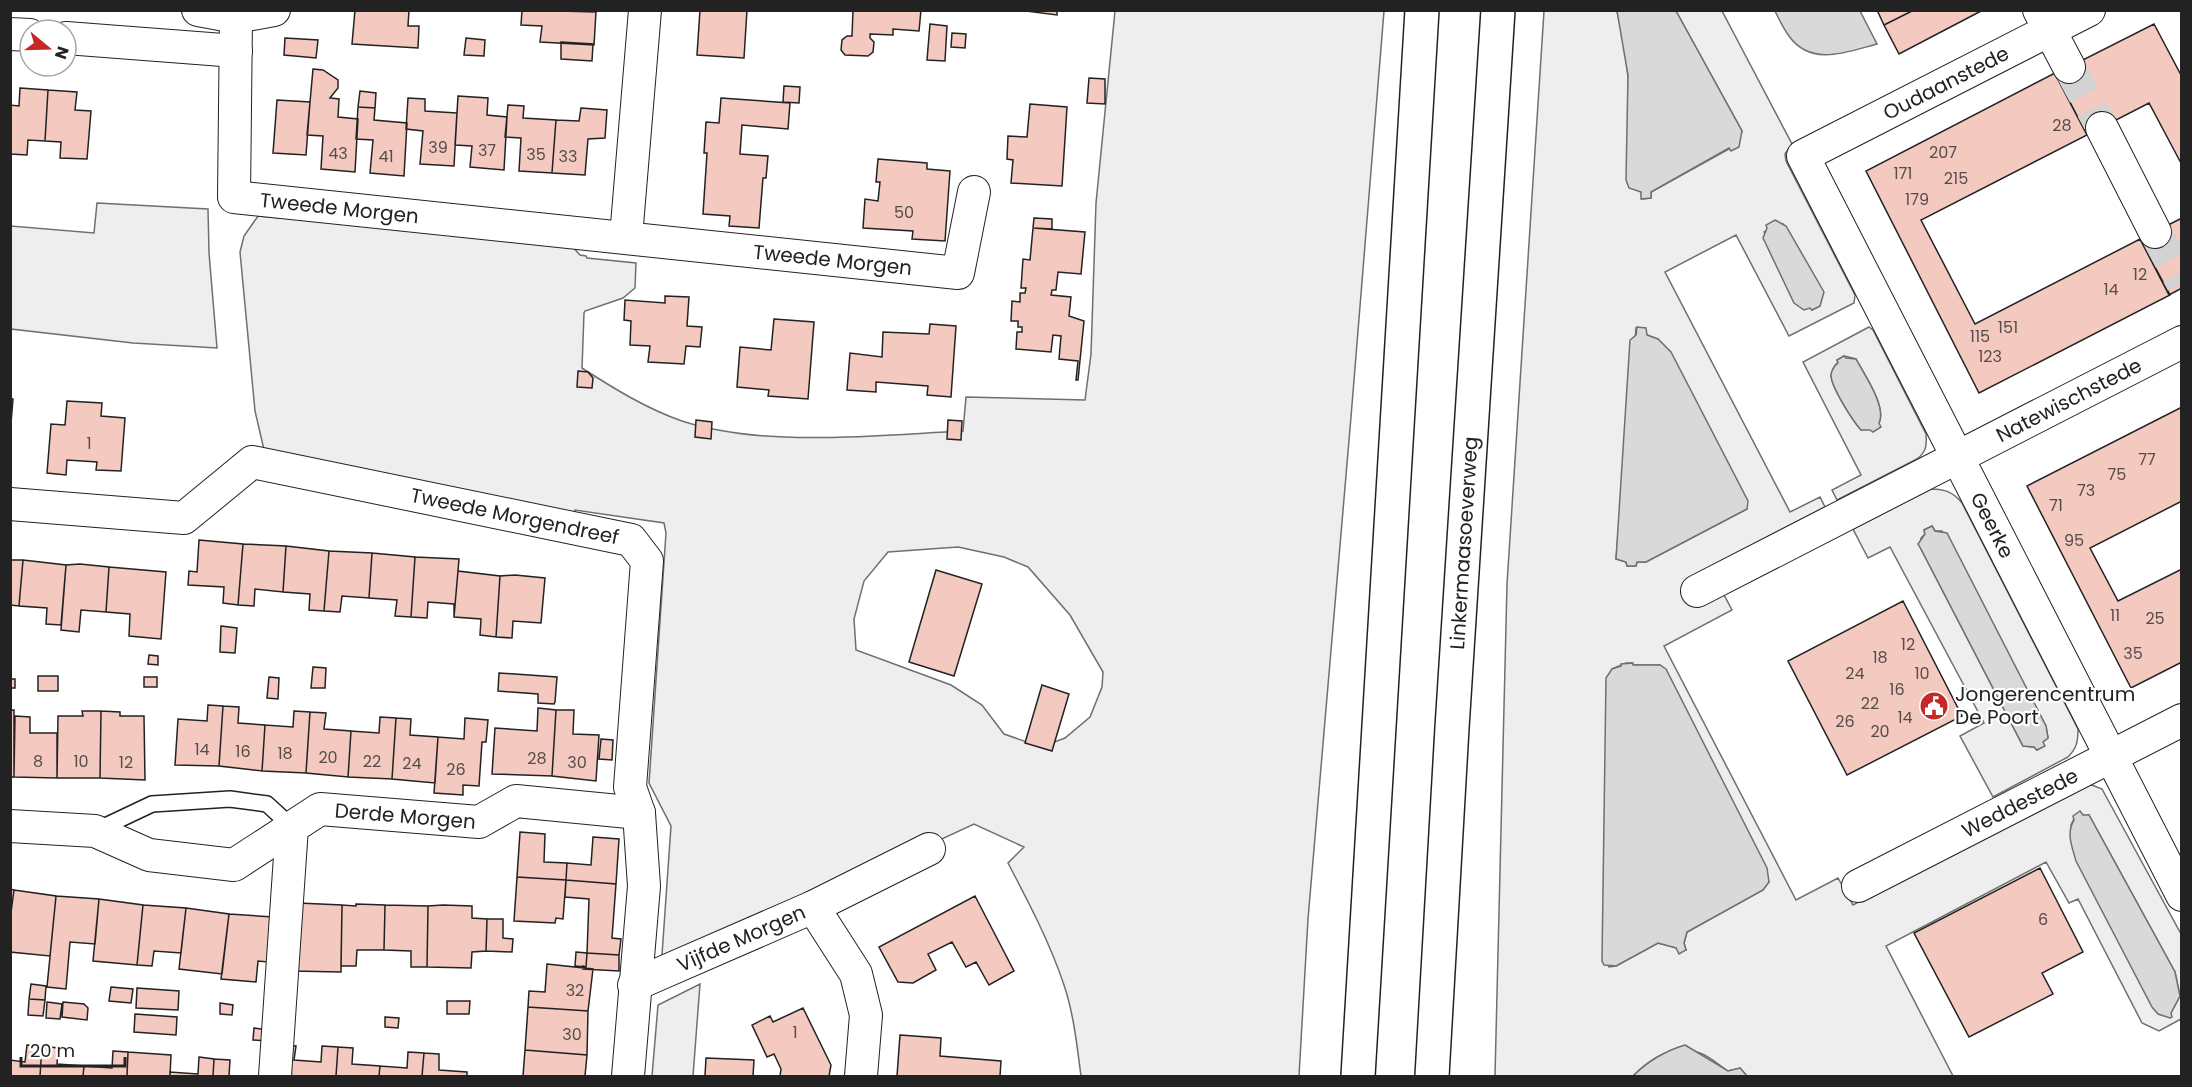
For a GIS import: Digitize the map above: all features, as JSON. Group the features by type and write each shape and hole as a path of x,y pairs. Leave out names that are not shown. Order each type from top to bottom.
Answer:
{"highway":[{"path":"1359,1077 1422,10"},
{"name":"Linkermaasoeverweg","path":"1432,1077 1498,10"}],"street":[{"path":"175,46 181,10"},
{"path":"198,10 236,17 274,10"},
{"path":"626,237 645,10"},
{"name":"Oudaanstede","path":"1803,156 2045,21 2089,10"},
{"path":"78,39 236,51 236,17"},
{"path":"2045,21 2069,67"},
{"name":"Tweede Morgen","path":"236,51 234,196 958,273 975,192"},
{"path":"2102,128 2155,232"},
{"name":"Geerke","path":"1803,156 2181,895"},
{"name":"Natewischstede","path":"1697,591 2181,342"},
{"name":"Tweede Morgendreef","path":"10,504 184,518 252,462 631,540 647,561 630,788 639,813 644,886 628,1077"},
{"name":"Weddestede","path":"1858,885 2181,720"},
{"name":"Derde Morgen","path":"10,826 94,831 149,855 234,865 320,808 479,822 516,801 639,813"},
{"path":"275,1077 292,827"},
{"path":"813,907 929,849"},
{"name":"Vijfde Morgen","path":"634,984 813,907 856,974 866,1015 861,1077"}],"lane":[{"path":"94,831 152,804 230,798 267,804 292,827"}],"shaded area":[{"path":"1115,11 1384,11 1308,919 1299,1076 1081,1076 1073,1019 1064,985 1046,938 1008,863 1024,847 974,824 661,969 671,826 649,783 666,533 664,523 575,510 574,514 265,454 255,411 240,252 244,236 258,216 572,246 580,255 587,258 636,263 635,288 623,298 585,311 582,368 643,404 682,421 749,435 785,437 858,437 963,431 966,397 1085,400 1091,354 1096,203","holes":["958,547 1004,557 1028,567 1070,615 1103,672 1102,687 1090,717 1065,738 1041,747 1004,734 982,705 951,685 856,650 854,619 864,581 888,552"]},
{"path":"1544,11 1617,11 1624,42 1642,199 1651,198 1651,192 1738,144 1742,131 1676,11 1722,11 1792,144 1785,154 1786,161 1855,295 1854,303 1789,336 1736,235 1665,272 1790,512 1820,497 1825,507 1687,579 1700,604 1723,593 1732,610 1664,646 1796,900 1838,878 1853,905 2080,786 2092,785 2102,789 2181,934 2181,1019 2159,1031 2142,1023 2078,899 2069,903 2046,862 1886,946 1953,1076 1747,1076 1740,1068 1728,1071 1703,1054 1681,1050 1655,1058 1633,1076 1495,1076 1507,584","holes":["1778,223 1783,224 1820,306 1812,310 1764,232","1636,328 1658,339 1747,509 1646,562 1637,562 1636,566 1627,566 1626,562 1616,559","1626,663 1660,665 1769,882 1763,890 1687,932 1684,943 1686,950 1658,943 1616,966 1609,967 1612,669","2089,815 2175,972 2180,996 2171,1013 2071,825 2074,819"]},
{"path":"1617,11 1676,11 1742,131 1739,147 1731,151 1729,148 1651,192 1651,198 1641,199 1641,192 1629,188 1626,180 1628,75"},
{"path":"1775,11 1860,11 1877,44 1830,55 1808,51 1798,46 1789,36"},
{"path":"97,203 208,209 209,253 217,348 133,343 11,329 11,226 94,233"},
{"path":"1775,220 1786,226 1824,292 1820,306 1812,310 1810,308 1804,310 1794,303 1763,238 1766,225"},
{"path":"1637,327 1646,328 1647,335 1658,339 1671,352 1748,501 1747,509 1646,562 1637,562 1636,566 1627,566 1626,562 1616,559 1630,340 1636,335"},
{"path":"1869,327 1873,330 1926,434 1926,445 1922,454 1917,459 1837,500 1832,490 1861,475 1803,362","holes":["1844,356 1856,359 1877,400 1881,416 1879,423 1861,430 1838,395 1831,375 1837,360"]},
{"path":"1844,356 1856,359 1877,400 1881,427 1873,432 1861,430 1838,395 1832,380 1832,371 1838,363 1837,360"},
{"path":"1931,489 1948,492 1959,499 2078,729 2076,744 2068,757 1993,797 1960,736 1984,723 1890,547 1868,558 1853,529","holes":["1932,526 1935,531 1942,531 2046,726 2048,738 2043,742 2044,746 2037,750 2034,747 2023,746 1921,549 1924,530"]},
{"path":"1932,526 1935,531 1947,533 2046,726 2048,738 2043,742 2045,746 2037,750 2034,747 2023,746 1918,544 1925,534 1924,530"},
{"path":"1633,663 1633,665 1660,665 1666,669 1767,868 1769,882 1763,890 1687,932 1684,943 1686,950 1679,954 1676,948 1658,943 1616,966 1604,965 1602,961 1606,678 1612,669 1621,664"},
{"path":"2080,811 2083,815 2089,815 2175,972 2180,996 2170,1018 2158,1014 2152,1007 2076,861 2070,840 2070,830 2074,820 2073,816"},
{"path":"700,984 693,1076 652,1076 658,1005"},
{"path":"1685,1045 1728,1071 1740,1068 1747,1076 1633,1076 1657,1057"}],"building":[{"path":"355,10 409,10 408,26 419,26 418,48 352,44"},
{"path":"522,10 596,12 594,45 540,42 542,26 521,25"},
{"path":"700,10 747,10 744,58 697,55"},
{"path":"853,10 921,10 919,31 893,29 893,35 870,34 874,42 873,52 868,56 845,55 841,50 842,40 847,36 852,36"},
{"path":"1018,10 1057,10 1057,15"},
{"path":"1877,10 1914,10 1884,25"},
{"path":"1914,10 1983,10 1899,54 1884,25"},
{"path":"930,24 947,26 945,61 927,60"},
{"path":"2154,24 2182,77 2182,165 2149,103 2087,135 2055,74"},
{"path":"952,33 966,34 965,48 951,47"},
{"path":"285,38 318,40 316,58 284,55"},
{"path":"466,38 485,40 484,56 464,55"},
{"path":"561,42 593,44 592,61 561,59"},
{"path":"313,69 323,70 338,80 338,88 330,98 339,99 338,117 358,119 355,172 321,169 323,136 307,135"},
{"path":"2055,73 2087,135 1921,220 1975,324 2140,239 2170,295 1979,393 1866,171"},
{"path":"1089,78 1105,79 1105,104 1087,103"},
{"path":"784,86 800,87 799,103 783,102"},
{"path":"20,88 48,90 45,141 28,140 27,155 10,154 10,105 19,106"},
{"path":"48,90 77,92 75,110 91,111 87,159 60,158 61,142 45,141"},
{"path":"360,91 376,93 375,108 358,107"},
{"path":"458,96 488,98 487,115 507,117 504,170 470,167 472,146 455,145"},
{"path":"458,96 454,166 420,164 423,131 406,129 408,98 425,99 425,111 457,113"},
{"path":"721,98 790,103 788,129 742,125 740,154 768,156 766,178 763,178 759,228 729,226 730,216 703,214 707,153 704,153 706,122 719,123"},
{"path":"277,100 310,102 306,155 273,153"},
{"path":"1030,104 1067,107 1062,186 1011,183 1013,160 1007,159 1008,136 1027,137"},
{"path":"508,105 524,106 523,118 556,120 552,173 519,171 521,138 505,137"},
{"path":"358,107 375,108 374,120 407,123 404,176 370,173 373,140 356,139"},
{"path":"581,108 607,110 605,138 588,139 585,175 552,173 556,120 579,121"},
{"path":"878,159 927,163 927,169 950,171 945,241 912,239 913,231 863,228 865,199 878,201 880,182 876,182"},
{"path":"1034,218 1052,219 1052,229 1033,228"},
{"path":"2182,218 2182,288 2169,295 2140,239"},
{"path":"1033,228 1085,232 1081,274 1058,272 1056,290 1052,290 1051,295 1071,297 1069,316 1084,321 1078,380 1076,380 1078,361 1059,359 1061,336 1053,335 1051,352 1016,349 1017,332 1022,332 1022,327 1018,327 1018,321 1011,321 1012,301 1020,302 1020,293 1025,293 1026,288 1021,288 1023,259 1030,260"},
{"path":"665,296 689,297 687,326 702,327 700,347 686,346 684,364 648,362 650,346 630,345 631,321 624,320 625,300 665,303"},
{"path":"774,319 814,322 808,399 768,396 769,390 737,387 740,347 771,350"},
{"path":"930,324 956,326 951,397 927,395 928,386 876,382 876,392 847,390 850,353 882,357 883,332 929,334"},
{"path":"578,371 588,372 593,378 592,388 577,387"},
{"path":"10,399 13,399 10,435"},
{"path":"67,401 102,403 101,416 125,418 121,471 96,470 97,462 67,460 66,475 47,473 51,424 65,425"},
{"path":"2182,407 2182,501 2090,548 2118,601 2182,569 2182,662 2131,688 2027,486"},
{"path":"696,420 712,422 711,439 695,437"},
{"path":"948,420 962,421 961,440 947,439"},
{"path":"199,540 243,544 238,605 223,603 224,587 188,585 189,571 197,572"},
{"path":"243,544 286,546 283,592 255,589 254,606 238,605"},
{"path":"286,546 329,551 324,611 309,610 310,594 283,592"},
{"path":"329,551 372,553 369,598 342,596 340,612 324,611"},
{"path":"372,553 415,557 411,617 395,616 397,600 369,598"},
{"path":"415,557 459,559 454,617 454,604 428,602 427,618 411,617"},
{"path":"459,559 458,571 500,576 496,637 480,635 481,619 454,617"},
{"path":"10,560 23,560 19,606 10,605"},
{"path":"23,560 66,565 61,625 46,624 47,608 19,606"},
{"path":"66,565 109,567 106,612 81,610 79,632 61,630"},
{"path":"109,567 166,572 161,639 129,636 130,614 106,612"},
{"path":"936,570 982,584 954,676 909,662"},
{"path":"500,576 545,578 541,623 513,621 512,638 496,637"},
{"path":"1903,601 1962,716 1847,775 1788,661"},
{"path":"221,626 237,628 235,653 220,652"},
{"path":"149,655 158,656 158,665 148,664"},
{"path":"313,667 326,668 325,688 311,688"},
{"path":"10,672 11,679 15,679 15,688 10,688"},
{"path":"499,673 557,677 554,704 538,703 538,694 498,691"},
{"path":"38,676 58,676 58,691 38,691"},
{"path":"144,677 157,677 157,687 144,687"},
{"path":"269,677 279,678 278,699 267,698"},
{"path":"1042,685 1069,694 1052,751 1025,743"},
{"path":"208,705 223,706 219,766 175,765 178,719 207,721"},
{"path":"223,706 239,707 238,723 265,725 262,771 219,766"},
{"path":"538,708 556,710 552,776 492,774 495,728 537,731"},
{"path":"10,710 14,710 14,777 10,777"},
{"path":"556,710 574,710 573,734 599,735 596,781 552,776"},
{"path":"82,711 101,711 100,778 57,778 58,716 83,716"},
{"path":"101,711 120,712 120,716 144,716 145,780 100,778"},
{"path":"294,711 310,712 306,773 262,771 265,725 293,727"},
{"path":"310,712 326,713 324,729 351,731 348,777 306,773"},
{"path":"15,716 30,717 30,733 57,733 57,778 14,777"},
{"path":"380,717 396,718 392,779 348,777 351,731 379,733"},
{"path":"396,718 411,719 410,735 438,737 435,783 392,779"},
{"path":"465,718 488,720 486,742 482,742 479,786 463,785 463,795 434,793 438,737 464,739"},
{"path":"601,739 613,740 612,760 599,759"},
{"path":"520,832 545,834 544,862 567,863 566,880 517,877"},
{"path":"593,837 619,839 616,884 566,880 567,863 591,865"},
{"path":"2040,868 2083,952 2042,973 2053,994 1969,1037 1914,933"},
{"path":"517,877 566,880 563,919 556,918 555,923 514,921"},
{"path":"566,880 616,884 612,938 621,939 619,955 587,953 589,899 565,897"},
{"path":"10,889 14,890 10,920"},
{"path":"14,890 56,896 50,956 10,952 10,920"},
{"path":"56,896 99,899 95,944 70,942 66,989 47,987"},
{"path":"975,896 1014,971 989,985 976,962 966,967 952,942 928,954 936,970 913,983 898,982 879,947"},
{"path":"99,899 143,905 137,965 93,961"},
{"path":"298,903 342,905 341,972 292,971"},
{"path":"356,904 385,905 384,950 357,950 356,966 341,966 342,905 356,906"},
{"path":"143,905 186,908 181,953 154,951 152,966 137,965"},
{"path":"385,905 428,906 427,967 411,967 411,951 384,950"},
{"path":"428,906 472,906 472,918 487,919 486,951 472,952 471,968 427,967"},
{"path":"186,908 229,914 222,974 179,969"},
{"path":"229,914 273,917 268,962 258,961 256,982 221,979"},
{"path":"487,919 503,919 503,938 513,939 512,952 486,951"},
{"path":"576,952 587,953 586,967 575,966"},
{"path":"587,953 619,955 619,971 583,969 583,966 586,967"},
{"path":"547,964 593,969 588,1011 528,1007 529,991 545,992"},
{"path":"31,984 46,986 45,1000 29,999"},
{"path":"111,987 133,989 131,1003 109,1001"},
{"path":"137,988 179,991 178,1010 136,1008"},
{"path":"29,999 45,1000 43,1016 28,1015"},
{"path":"447,1001 470,1001 469,1014 447,1014"},
{"path":"47,1002 62,1004 60,1019 46,1018"},
{"path":"63,1002 84,1004 88,1008 87,1020 62,1017"},
{"path":"220,1003 233,1005 232,1015 220,1014"},
{"path":"528,1007 588,1011 587,1055 525,1050"},
{"path":"803,1008 831,1065 829,1076 780,1076 781,1069 774,1054 767,1057 752,1025 770,1016 773,1022"},
{"path":"135,1014 177,1017 176,1035 134,1032"},
{"path":"385,1017 399,1018 398,1028 385,1027"},
{"path":"254,1028 268,1030 267,1041 253,1040"},
{"path":"900,1035 941,1038 940,1056 1001,1061 1000,1076 897,1076"},
{"path":"27,1045 42,1046 40,1076 10,1076 10,1060 25,1062"},
{"path":"284,1045 296,1046 294,1060 321,1062 322,1046 338,1047 336,1076 283,1076"},
{"path":"42,1046 58,1048 57,1064 84,1066 83,1076 40,1076"},
{"path":"338,1047 353,1048 352,1064 380,1066 379,1076 336,1076"},
{"path":"525,1050 587,1055 585,1076 523,1076"},
{"path":"113,1051 128,1052 127,1076 83,1076 84,1066 112,1068"},
{"path":"128,1052 171,1055 170,1076 127,1076"},
{"path":"408,1052 424,1053 422,1076 379,1076 380,1066 407,1068"},
{"path":"424,1053 439,1054 439,1070 467,1072 467,1076 422,1076"},
{"path":"199,1057 214,1059 213,1076 170,1076 170,1072 198,1074"},
{"path":"706,1058 754,1060 753,1076 705,1076"},
{"path":"214,1059 230,1060 229,1076 213,1076"}],"tunnel":[{"path":"2069,67 2102,128"},
{"path":"2155,232 2182,283"}],"place":[{"name":"Jongerencentrum De Poort","path":"1934,706"}]}
